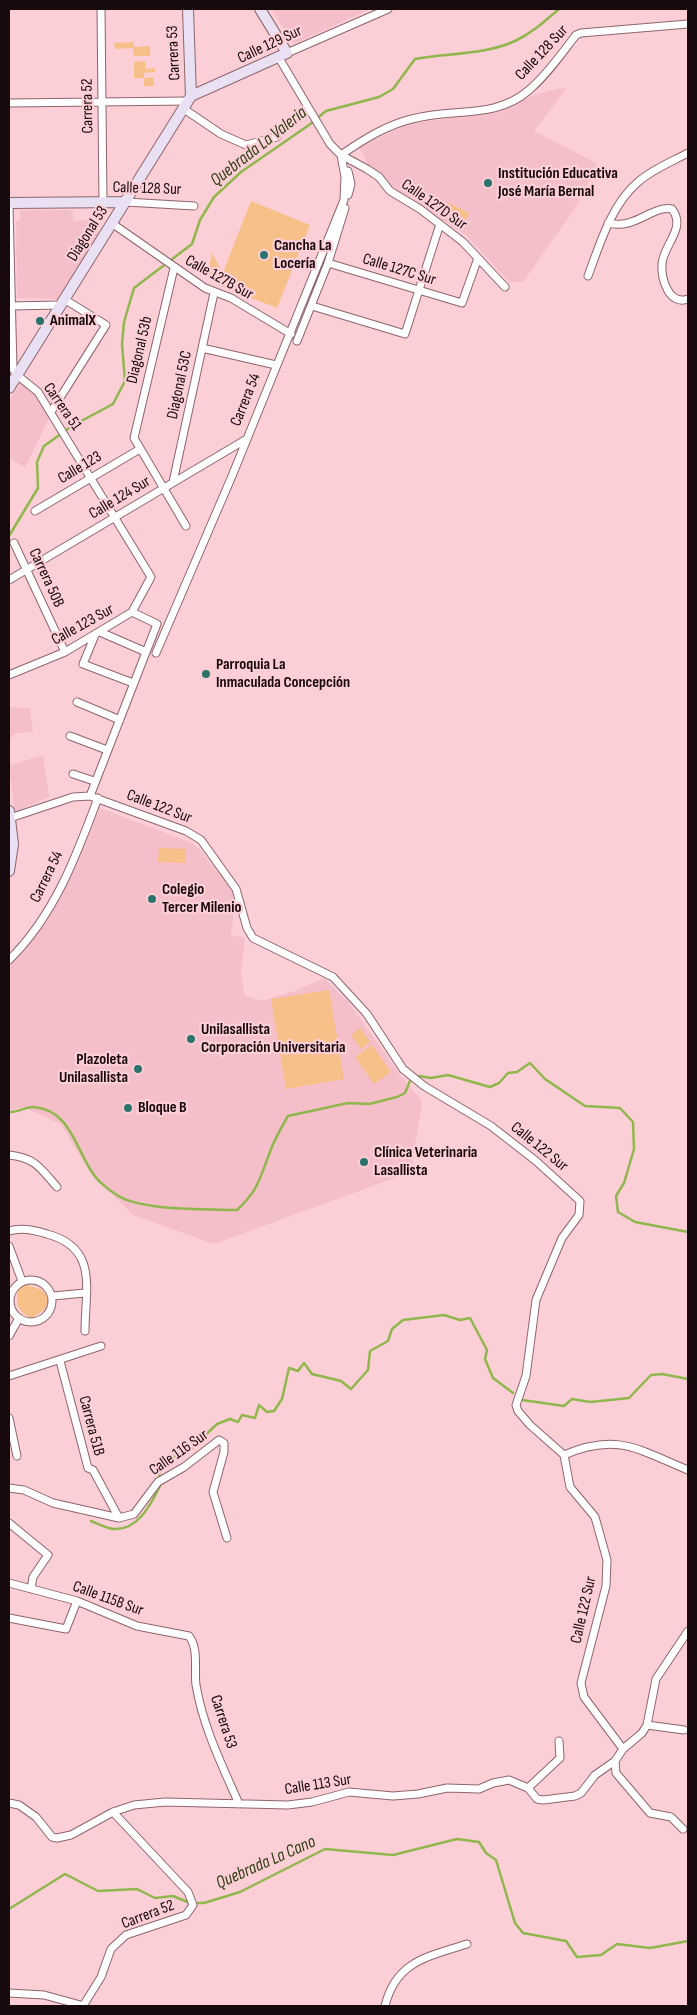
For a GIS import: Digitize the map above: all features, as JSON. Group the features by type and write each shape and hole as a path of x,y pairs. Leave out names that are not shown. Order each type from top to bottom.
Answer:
{"street":[{"name":"Carrera 52","path":"101,9 103,202"},
{"name":"Carrera 53","path":"188,9 188,102"},
{"path":"260,9 316,120 330,144 341,155 348,169 350,184 328,262 297,341"},
{"name":"Calle 129 Sur","path":"9,103 188,102 283,56 388,9"},
{"path":"677,23 688,30"},
{"name":"Calle 128 Sur","path":"341,155 368,137 417,117 488,111 504,105 529,91 576,35 581,33 677,23 688,24"},
{"path":"188,102 220,134 246,145 277,137"},
{"name":"Diagonal 53","path":"9,388 188,102"},
{"path":"588,276 608,223 630,190 639,181 688,153"},
{"name":"Calle 127D Sur","path":"341,155 379,177 390,191 440,224 463,242 505,287"},
{"name":"Carrera 54","path":"151,639 156,653 217,512 276,365 291,334 344,200 345,177 341,155"},
{"name":"Calle 128 Sur","path":"9,203 126,202 194,206"},
{"path":"9,207 10,306 13,368 17,375"},
{"path":"608,223 618,226 630,223 661,209 672,209 677,218 675,232 662,264 664,281 671,295 676,299 688,299"},
{"name":"Calle 127B Sur","path":"113,224 173,268 214,293 231,298 291,334"},
{"path":"312,306 405,334 440,224"},
{"name":"Calle 127C Sur","path":"328,262 462,303 478,258"},
{"name":"Diagonal 53b","path":"140,449 134,438 173,268"},
{"name":"Diagonal 53C","path":"173,482 214,293"},
{"path":"10,306 63,302 106,325 51,412"},
{"path":"202,348 276,365"},
{"name":"Carrera 51","path":"17,375 38,392 152,577"},
{"name":"Calle 124 Sur","path":"9,580 246,440"},
{"path":"140,449 186,526"},
{"name":"Calle 123","path":"35,512 140,449"},
{"name":"Carrera 50B","path":"14,543 65,652"},
{"name":"Calle 123 Sur","path":"9,675 65,652 132,612 152,577"},
{"path":"90,796 94,781 157,624 132,612"},
{"path":"133,684 83,664 98,633 146,652"},
{"path":"77,702 120,720"},
{"path":"70,736 107,750"},
{"path":"73,774 94,781"},
{"name":"Calle 122 Sur","path":"9,814 74,797 90,796 186,831 201,840 236,889 246,928 253,938 333,977 367,1014 403,1070 424,1086 490,1126 576,1195 580,1201 579,1214 562,1238 536,1300 526,1376 516,1405 518,1412 530,1425 564,1454 570,1487 595,1517 607,1560 606,1586 581,1683 584,1696 623,1749"},
{"name":"Carrera 54","path":"9,960 34,933 54,901 98,798"},
{"path":"9,814 13,844 9,871"},
{"path":"9,1155 27,1157 36,1163 57,1187"},
{"path":"9,1231 16,1229 42,1232 74,1245 81,1256 85,1268 85,1331"},
{"path":"9,1246 22,1281"},
{"path":"22,1281 41,1284 47,1287 53,1296 50,1313 43,1319 26,1322 19,1318 12,1309 10,1298 14,1288 22,1281"},
{"path":"53,1296 85,1293"},
{"path":"9,1336 19,1318"},
{"path":"9,1376 60,1361 101,1346"},
{"name":"Carrera 51B","path":"60,1361 88,1468 93,1470 119,1518"},
{"path":"9,1418 17,1456"},
{"name":"Calle 116 Sur","path":"119,1518 134,1514 158,1482 184,1467 219,1440 224,1443 224,1452 213,1492 227,1538"},
{"path":"564,1454 582,1447 610,1443 624,1444 688,1470"},
{"path":"9,1488 24,1490 53,1503 119,1518"},
{"path":"10,1526 48,1555 33,1577 31,1589"},
{"name":"Calle 115B Sur","path":"9,1583 77,1601 138,1626 189,1636 194,1645"},
{"path":"9,1618 63,1630 68,1627 77,1601"},
{"path":"684,1730 647,1725 656,1679 688,1631"},
{"name":"Carrera 53","path":"194,1645 196,1684 207,1731 239,1804"},
{"name":"Calle 113 Sur","path":"9,1803 19,1805 36,1817 52,1836 57,1838 71,1835 113,1812 134,1805 165,1802 288,1805 312,1802 356,1792 393,1796 418,1794 448,1788 480,1789 493,1783 510,1780 528,1788 537,1799 543,1800 581,1794 595,1775 615,1761 623,1749 642,1733 647,1725"},
{"path":"528,1788 560,1758 559,1741"},
{"path":"615,1761 616,1773 650,1813 671,1817 683,1829"},
{"name":"Carrera 52","path":"83,2006 100,1977 111,1948 126,1934 186,1915 193,1903 188,1892 113,1812"},
{"path":"385,2006 389,1991 399,1975 410,1964 467,1944"},
{"path":"9,1992 44,1995 83,2006"}],"shaded area":[{"path":"272,9 371,9 293,44"},
{"path":"134,42 134,47 150,46 150,56 134,56 133,48 115,49 114,43"},
{"path":"145,61 146,69 155,68 155,72 144,73 144,78 134,78 134,62"},
{"path":"153,77 154,86 144,86 144,78"},
{"name":"Institución Educativa José María Bernal","path":"560,88 566,89 534,131 598,164 576,207 523,282 509,282 467,236 402,194 369,167 359,147 410,123 495,113 534,95"},
{"name":"Cancha La Locería","path":"251,201 310,225 277,308 218,285"},
{"path":"447,202 469,213 463,226 441,216"},
{"path":"20,210 68,210 73,212 73,221 97,220 98,236 58,299 17,298 16,221 20,221"},
{"path":"212,253 220,268 213,281 208,273"},
{"path":"21,383 36,394 50,416 25,468 9,457 9,400"},
{"path":"9,707 30,708 33,732 16,733 9,740"},
{"path":"43,755 49,797 15,812 9,766"},
{"name":"Unilasallista Corporación Universitaria","path":"100,808 192,843 201,851 231,888 235,902 231,935 245,937 241,974 245,996 262,1001 295,991 324,978 348,1002 401,1076 422,1101 411,1172 214,1244 133,1215 111,1193 79,1155 61,1124 24,1107 9,1110 9,965 46,923 63,894"},
{"path":"159,848 186,849 185,863 158,862"},
{"path":"329,990 344,1079 286,1089 271,999"},
{"path":"360,1028 370,1042 361,1049 351,1035"},
{"path":"372,1045 391,1072 374,1084 355,1057"},
{"path":"27,1285 42,1290 50,1298 44,1310 32,1318 23,1313 17,1301 20,1286"}],"waterway":[{"name":"Quebrada La Valeria","path":"9,536 38,488 37,462 44,446 72,426 113,404 125,381 122,344 124,322 134,288 192,244 200,220 214,197 241,172 326,111 379,97 393,89 415,59 503,46 527,34 559,9"},
{"path":"9,1112 34,1107 46,1110 56,1116 71,1133 96,1178 111,1191 128,1200 157,1207 237,1210 258,1184 274,1143 288,1116 348,1103 369,1104 397,1097 405,1093 410,1081 419,1076 431,1078 448,1075 490,1087 499,1083 508,1073 517,1072 530,1063 545,1079 585,1106 620,1108 633,1122 634,1149 624,1183 616,1196 618,1212 635,1222 688,1232"},
{"path":"160,1479 159,1474 165,1461 192,1448 217,1424 230,1419 238,1422 242,1415 255,1418 259,1405 267,1412 274,1411 282,1399 289,1368 298,1371 304,1363 312,1374 341,1381 351,1389 368,1370 370,1351 388,1341 392,1329 403,1320 444,1315 460,1320 470,1318 487,1350 485,1359 493,1378 513,1393"},
{"path":"522,1400 564,1406 572,1399 590,1402 629,1398 651,1375 662,1374 688,1379"},
{"path":"91,1521 113,1529 130,1526 148,1508 160,1486"},
{"name":"Quebrada La Cano","path":"195,1903 204,1903 240,1892 325,1849 393,1855 457,1839 479,1842 486,1853 496,1860 515,1923 523,1933 566,1941 577,1957 601,1955 617,1944 650,1948 688,1941"},
{"name":"Quebrada La Cano","path":"9,1909 65,1874 98,1891 137,1889 155,1898 173,1896 190,1903"}],"place":[{"name":"Institución Educativa José María Bernal","path":"488,183"},
{"name":"Cancha La Locería","path":"264,255"},
{"name":"AnimalX","path":"40,321"},
{"name":"Parroquia La Inmaculada Concepción","path":"206,674"},
{"name":"Colegio Tercer Milenio","path":"152,899"},
{"name":"Unilasallista Corporación Universitaria","path":"191,1039"},
{"name":"Plazoleta Unilasallista","path":"138,1069"},
{"name":"Bloque B","path":"128,1108"},
{"name":"Clínica Veterinaria Lasallista","path":"364,1162"}]}
